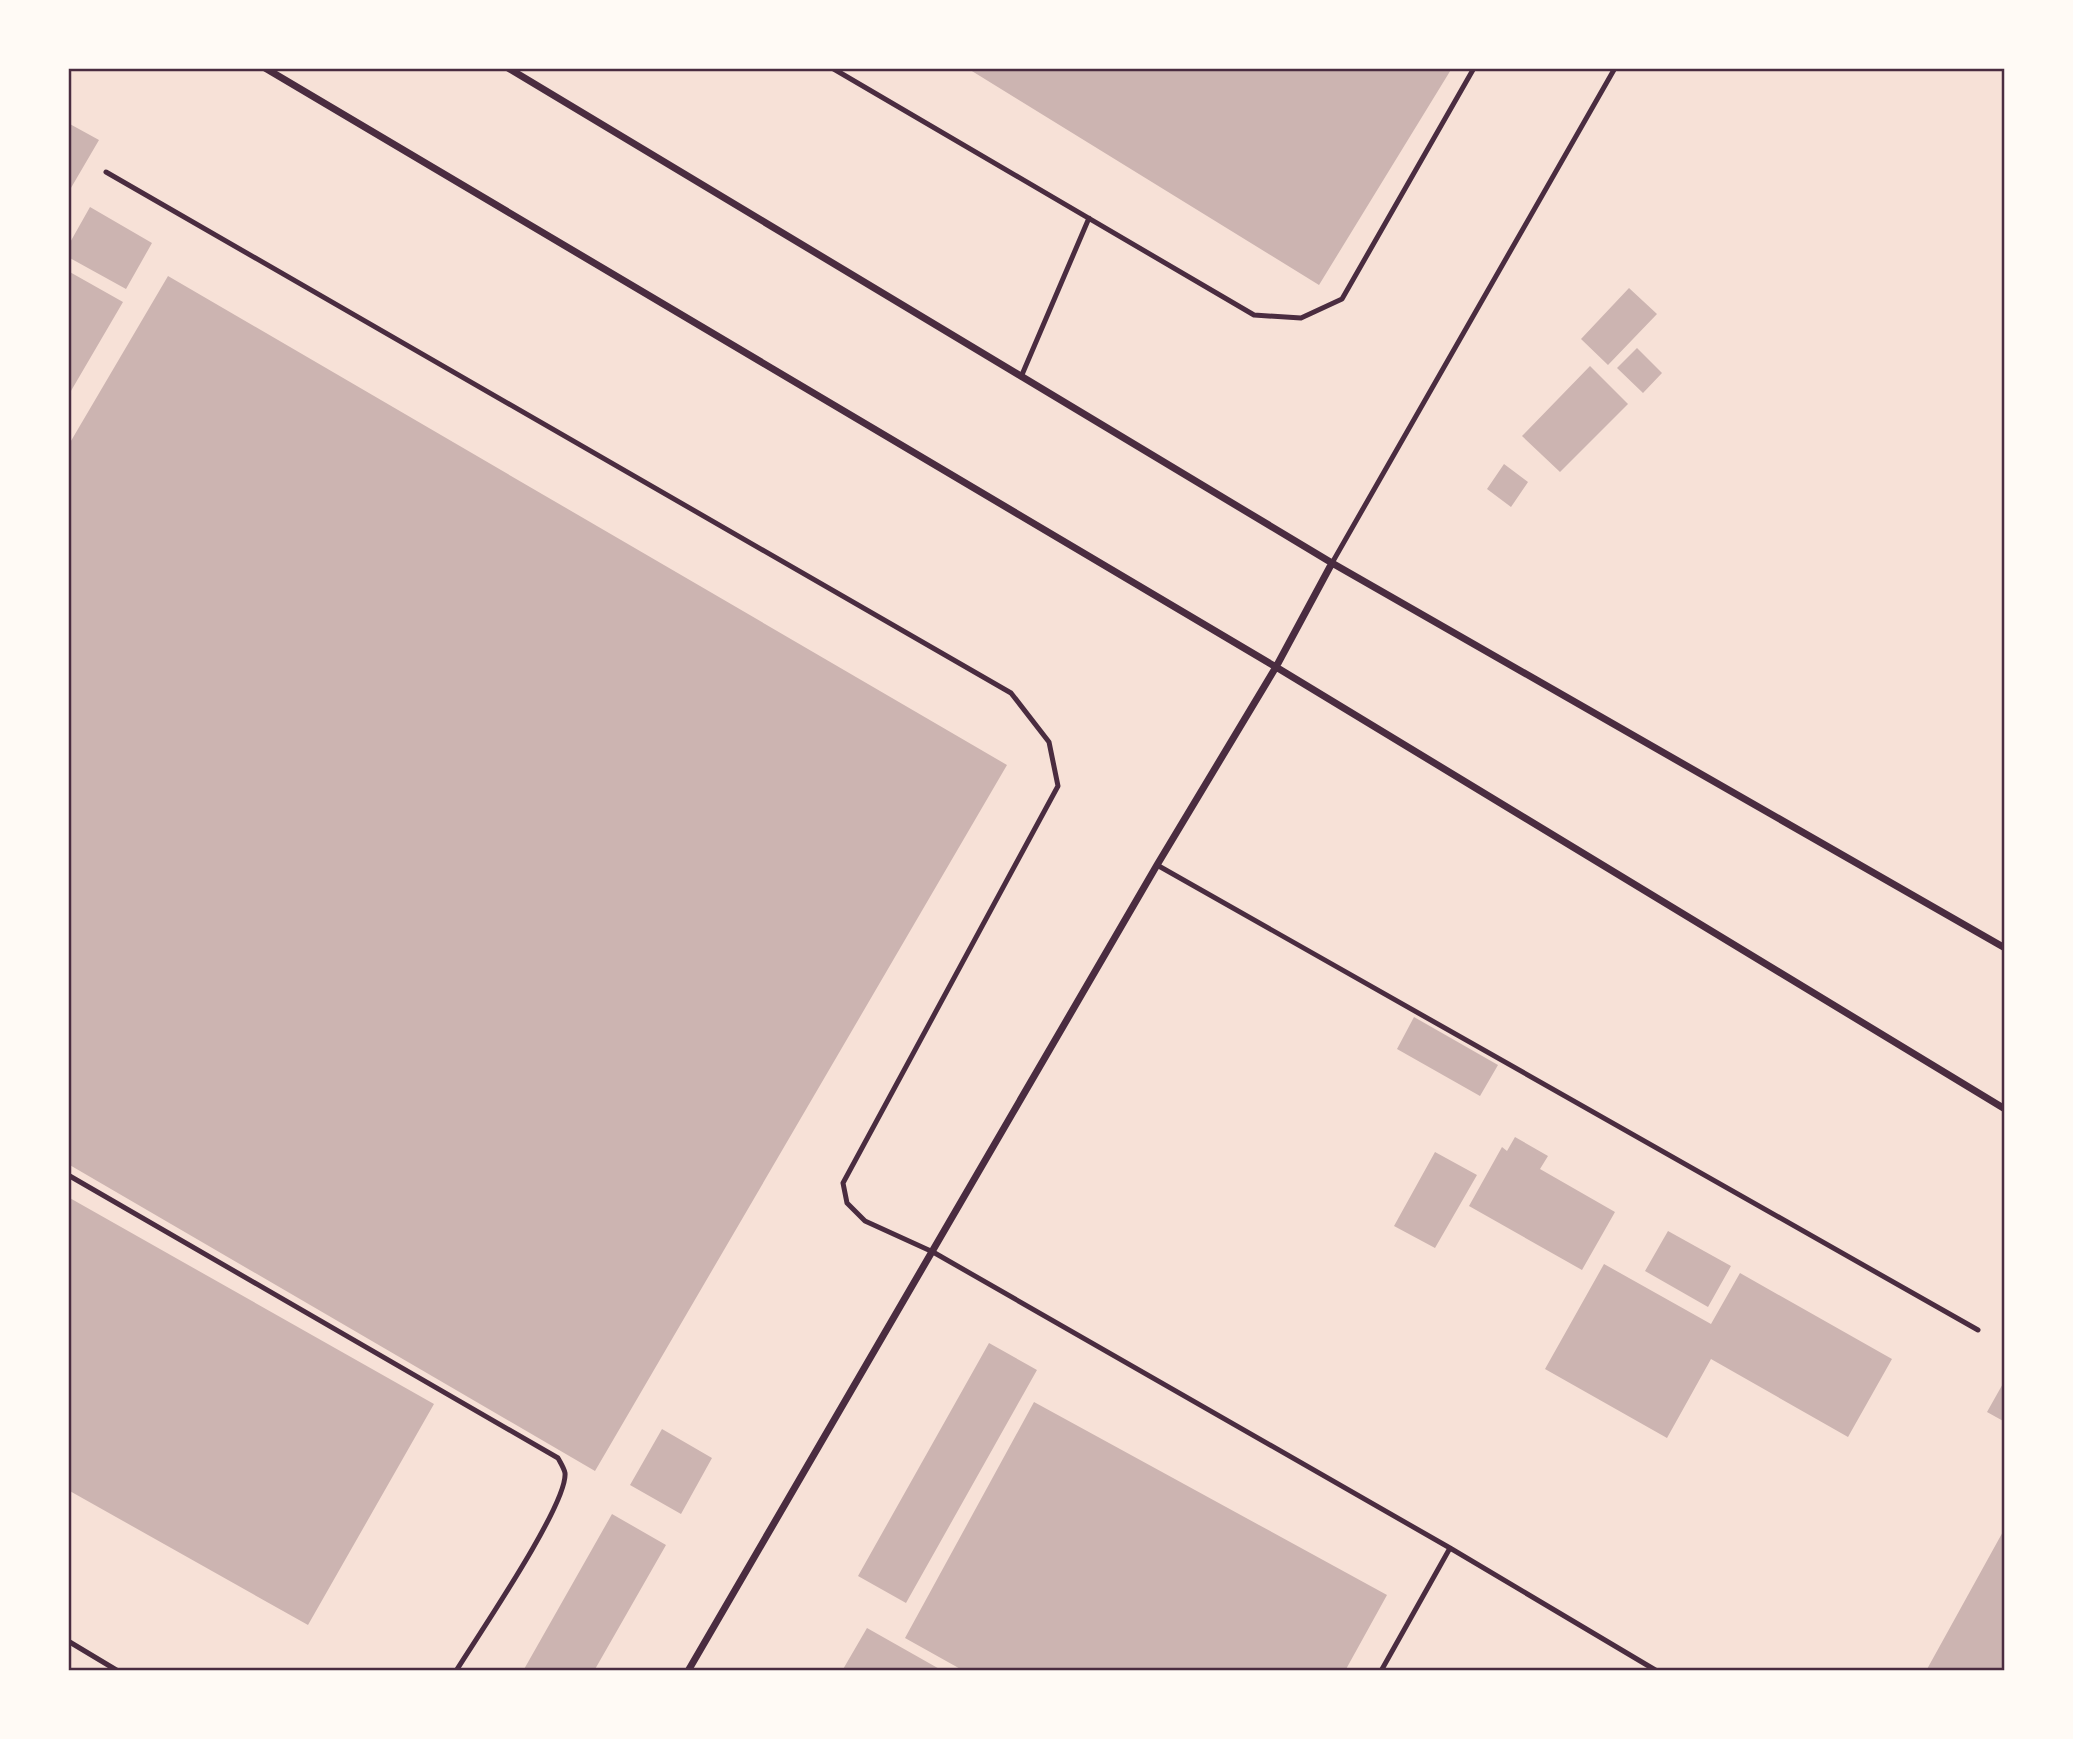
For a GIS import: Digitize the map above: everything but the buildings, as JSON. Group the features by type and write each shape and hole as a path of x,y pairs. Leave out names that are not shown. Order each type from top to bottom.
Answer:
{"street":[{"path":"265,68 1276,667 2005,1110"},
{"path":"508,68 1332,563 2005,948"},
{"path":"688,1671 1157,865 1276,667 1332,563"}],"lane":[{"path":"832,68 1254,315 1301,318 1342,299 1474,68"},
{"path":"1332,563 1615,68"},
{"path":"106,172 1011,693 1049,741 1058,786 843,1183 847,1203 865,1221 933,1252 1450,1548 1657,1671"},
{"path":"1021,377 1088,218"},
{"path":"1157,865 1978,1330"},
{"path":"68,1175 558,1458 565,1472 562,1489 548,1521 456,1671"},
{"path":"1381,1671 1450,1548"},
{"path":"68,1641 118,1671"}]}
